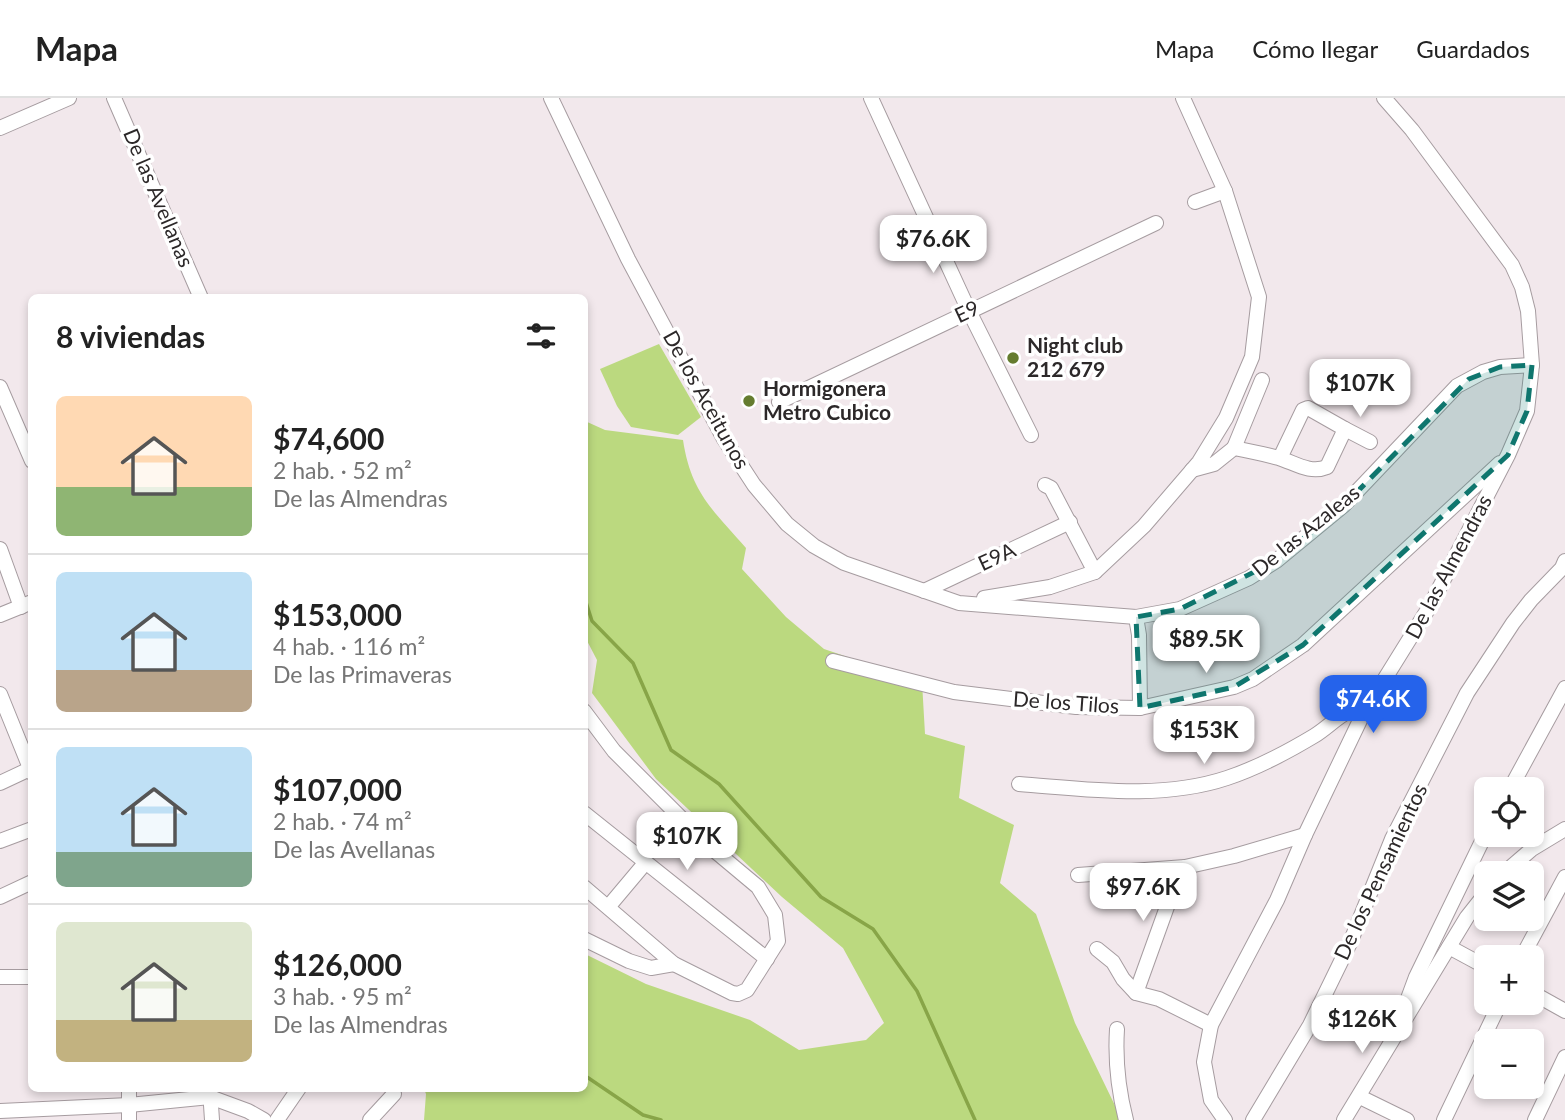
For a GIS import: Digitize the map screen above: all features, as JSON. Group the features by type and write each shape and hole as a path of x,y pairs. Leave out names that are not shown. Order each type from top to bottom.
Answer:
{"street":[{"path":"0,128 69,98"},
{"name":"De las Avellanas","path":"114,98 199,294"},
{"name":"De los Aceitunos","path":"551,98 634,270 724,439 754,485 787,524 814,546 844,563 959,603 1000,605"},
{"path":"871,98 969,311 1031,435"},
{"name":"De los Aceitunos","path":"959,603 1050,587 1096,572 1144,526 1192,470 1226,418 1252,358 1259,297 1225,191 1183,98"},
{"name":"De las Almendras","path":"1224,1120 1211,1100 1204,1062 1212,1025 1277,900 1305,835 1368,706 1430,606 1508,455 1527,411 1532,365 1528,311 1522,287 1512,265 1412,130 1384,98"},
{"path":"1195,202 1225,191"},
{"name":"E9","path":"779,402 1156,223"},
{"name":"De las Azaleas","path":"1000,605 1136,617 1180,609 1249,578 1276,561 1344,505 1457,386 1483,372 1500,367 1532,365"},
{"path":"1192,470 1214,464 1234,448 1262,380"},
{"path":"0,387 28,452"},
{"path":"1280,458 1303,410 1308,408 1370,442"},
{"path":"1234,448 1320,470 1327,467 1345,429"},
{"name":"De los Tilos","path":"833,661 954,692 1076,707 1140,708 1234,687 1253,679 1303,645 1508,455"},
{"path":"1045,485 1051,488 1096,572"},
{"name":"E9A","path":"924,591 1070,522"},
{"path":"0,549 26,605 0,615"},
{"name":"De los Pensamientos","path":"1253,1120 1310,1025 1350,943 1392,839 1467,693 1513,623 1564,566"},
{"path":"1136,617 1139,635 1140,708"},
{"path":"1517,777 1565,688"},
{"path":"0,694 6,727 28,765"},
{"path":"1019,784 1127,792 1200,785 1228,778 1257,765 1313,737 1350,709 1368,706"},
{"path":"588,716 614,751 709,846 752,881 770,905 778,928 778,941 747,990 738,994 732,993 674,964 588,890"},
{"path":"0,783 28,771"},
{"path":"588,816 767,959"},
{"path":"1518,861 1565,829"},
{"path":"0,841 28,831"},
{"path":"1078,875 1185,867 1305,835"},
{"path":"1396,1032 1416,977 1479,847"},
{"path":"608,906 646,862"},
{"path":"1136,993 1168,904 1185,867"},
{"path":"1528,945 1565,877"},
{"path":"0,897 28,884"},
{"path":"1344,1120 1474,908"},
{"path":"588,941 650,968 674,964"},
{"path":"1449,947 1474,961"},
{"path":"1097,948 1113,962 1136,993 1158,999 1212,1025"},
{"path":"0,977 28,977"},
{"path":"1544,999 1565,1011"},
{"path":"1444,1120 1494,1015"},
{"path":"1117,1029 1115,1059 1126,1120"},
{"path":"1535,1120 1565,1057"},
{"path":"129,1092 129,1113"},
{"path":"277,1120 296,1092"},
{"path":"210,1093 212,1120"},
{"path":"0,1111 129,1113 210,1093 264,1120"},
{"path":"370,1120 394,1094"},
{"path":"1360,1097 1407,1120"}],"highlighted area":[{"path":"1532,365 1527,411 1508,455 1303,645 1234,687 1140,708 1136,617 1180,609 1276,561 1344,505 1469,379 1500,367"}],"green space":[{"path":"659,344 701,417 678,435 631,427 617,406 600,369"},
{"path":"588,422 605,430 683,440 692,474 705,500 746,548 742,569 786,617 824,649 922,682 925,734 965,746 959,798 1014,825 1000,883 1036,914 1075,1023 1122,1120 424,1120 425,1092 588,1092 588,955 646,984 750,1020 799,1050 866,1040 884,1023 843,948 782,897 656,779 592,693 597,660 588,643"}],"waterway":[{"path":"588,608 592,621 633,663 671,750 719,784 821,897 873,929 917,991 975,1120"},
{"path":"588,1078 643,1115 661,1120"}],"place":[{"name":"Night club 212 679","path":"1013,358"},
{"name":"Hormigonera Metro Cubico","path":"749,401"}]}
